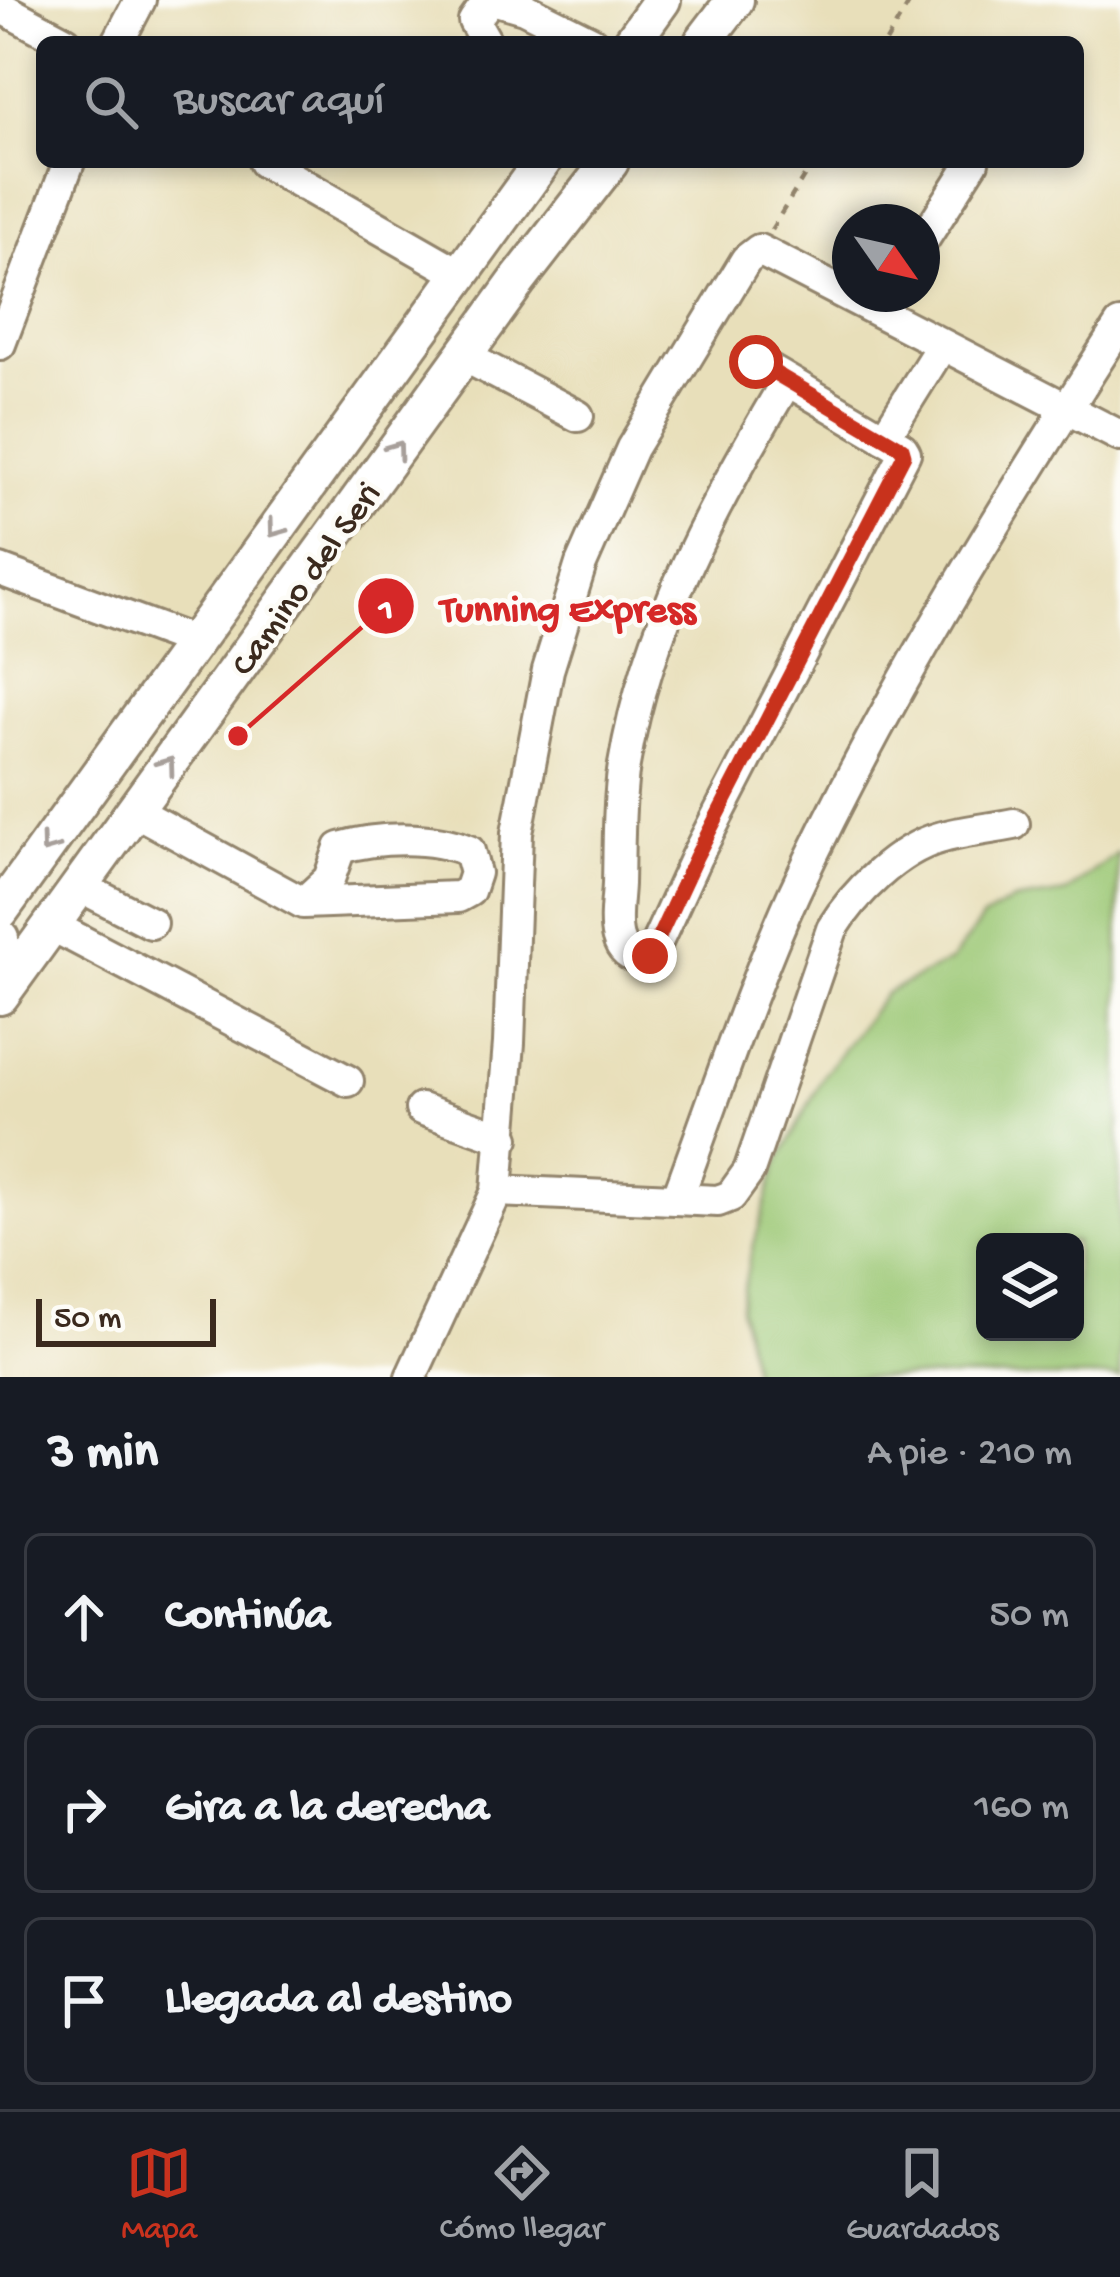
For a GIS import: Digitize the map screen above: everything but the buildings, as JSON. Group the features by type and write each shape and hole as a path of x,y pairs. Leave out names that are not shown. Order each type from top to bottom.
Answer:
{"main road":[{"path":"636,36 662,0"},
{"path":"708,36 735,0"},
{"name":"Camino del Seri","path":"0,910 538,168"},
{"name":"Camino del Seri","path":"0,996 605,168"},
{"path":"0,938 0,951"}],"street":[{"path":"121,36 140,0"},
{"path":"483,36 474,21 493,0 524,8 580,36"},
{"path":"0,7 55,36"},
{"path":"0,344 67,168"},
{"path":"274,168 460,274"},
{"path":"940,214 969,168"},
{"path":"411,1377 497,1191 504,1138 517,833 548,670 581,564 632,448 746,260 759,250 832,281"},
{"path":"896,312 942,345 1120,436"},
{"path":"676,1199 792,897 842,797 920,656 1120,326"},
{"path":"884,438 942,345"},
{"path":"464,356 578,416"},
{"path":"756,362 902,448 904,455 696,857 653,951 644,959 635,958 621,949 616,938 619,860 623,769 647,660 676,586 729,478 787,381"},
{"path":"0,570 194,642"},
{"path":"135,811 303,903 458,897 469,892 475,873 469,851 446,841 360,842 340,848 329,879 303,903"},
{"path":"497,1191 718,1201 731,1196 749,1172 832,929 850,900 870,879 935,838 1014,824"},
{"path":"79,886 152,923"},
{"path":"51,925 348,1082"},
{"path":"421,1109 504,1138"}],"path":[{"path":"890,36 911,0"},
{"path":"759,250 809,168"}],"green space":[{"path":"1118,853 1120,1377 754,1377 740,1308 749,1261 777,1165 824,1075 886,993 951,961 983,918 1012,901 1066,893"}],"place":[{"name":"Tunning Express","path":"238,736"}],"route":[{"path":"650,956 696,857 904,455 902,448 756,362"}]}
